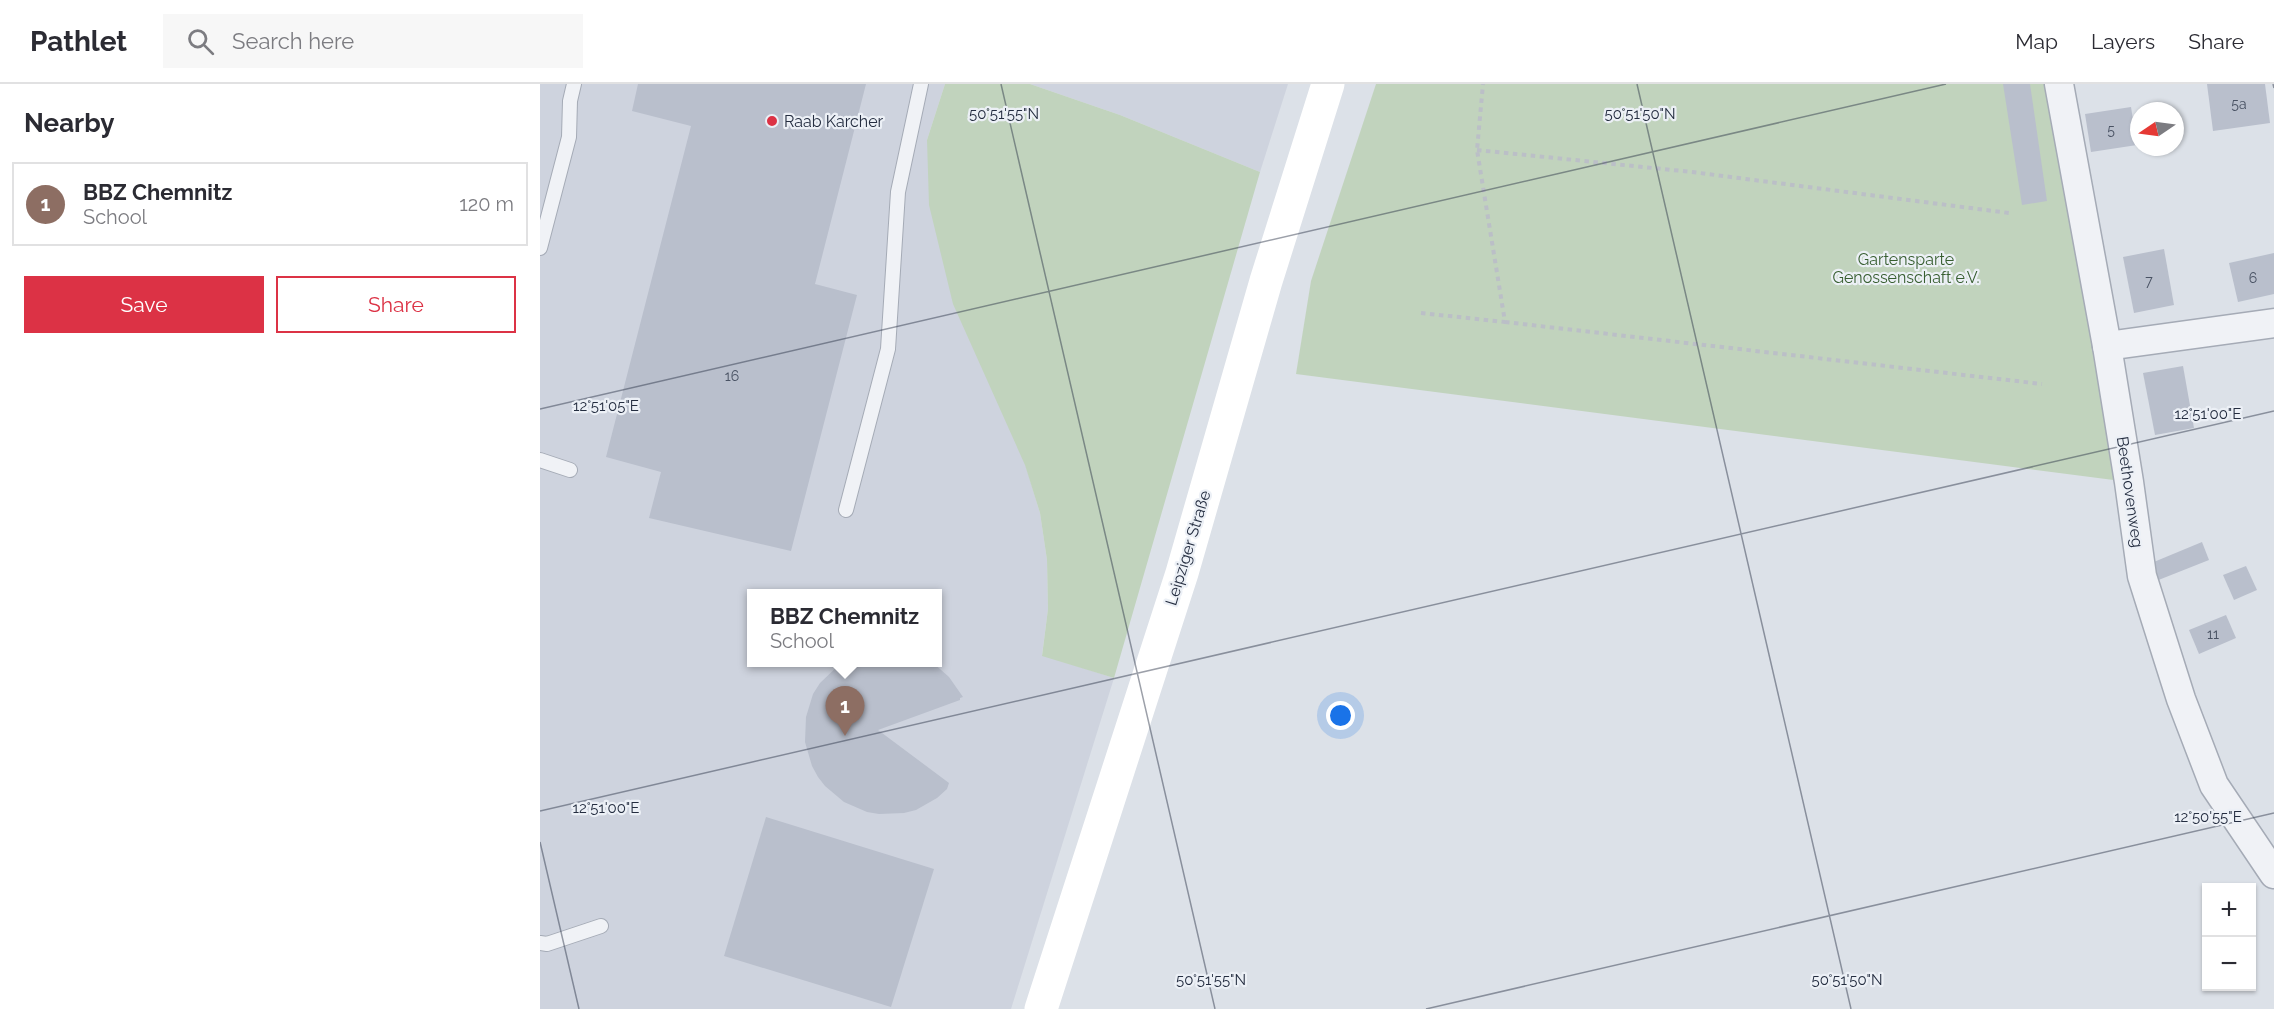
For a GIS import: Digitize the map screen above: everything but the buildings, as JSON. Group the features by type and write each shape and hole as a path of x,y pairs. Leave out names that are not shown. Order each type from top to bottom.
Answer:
{"main road":[{"name":"Leipziger Straße","path":"1041,1009 1182,573 1266,281 1328,84"}],"street":[{"name":"Beethovenweg","path":"2059,84 2130,482 2142,576 2181,699 2214,785 2274,874"},
{"path":"2107,346 2274,323"}],"lane":[{"path":"540,248 568,137 570,101 574,84"},
{"path":"846,510 888,350 898,192 921,84"},
{"path":"540,459 570,470"},
{"path":"540,943 548,944 601,926"}],"path":[{"path":"1483,84 1477,150 1505,322"},
{"path":"1477,150 1692,172 2009,213"},
{"path":"1421,313 2042,384"}],"shaded area":[{"path":"540,84 945,84 927,140 1040,513 1047,560 1048,609 1042,655 1114,678 1011,1009 540,1009"},
{"path":"1030,84 1288,84 1260,172 1120,115"}],"green space":[{"path":"945,84 1030,84 1120,115 1260,172 1114,678 1042,656 1048,609 1047,560 1040,513 1025,465 953,304 929,205 927,140"},
{"name":"Gartensparte Genossenschaft e.V.","path":"1376,84 2059,84 2129,482 1296,374 1311,281"}],"place":[{"name":"Raab Karcher","path":"772,121"},
{"name":"BBZ Chemnitz","path":"845,736"}]}
